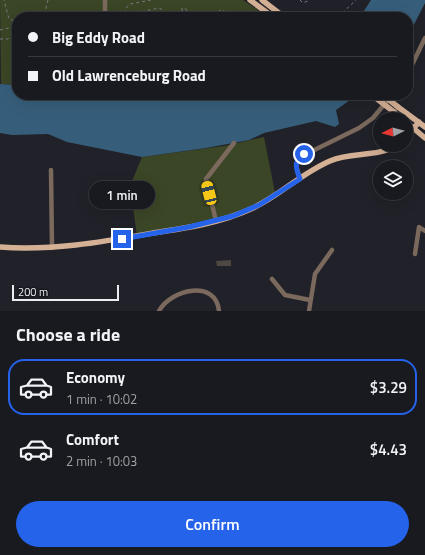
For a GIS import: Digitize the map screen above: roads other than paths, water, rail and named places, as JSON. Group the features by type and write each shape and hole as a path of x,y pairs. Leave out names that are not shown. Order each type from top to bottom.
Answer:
{"main road":[{"path":"250,0 266,12"},
{"path":"262,0 278,12"},
{"path":"378,100 394,112"},
{"path":"389,100 425,127"},
{"path":"419,122 413,129 425,138"},
{"path":"0,247 52,248 97,243 216,221 254,207 330,161 344,156 380,152"}],"street":[{"path":"104,0 105,12"},
{"path":"413,63 425,38"},
{"path":"300,179 296,165 300,157 362,126 373,118 388,100"},
{"path":"216,221 206,179 234,143"},
{"path":"51,170 52,248"},
{"path":"415,254 419,226 425,231"},
{"path":"309,311 315,274 332,250"},
{"path":"272,279 285,295 310,300"},
{"path":"159,311 164,303 172,296 194,290 212,297 217,303 220,311"}],"water":[{"path":"371,0 425,0 425,3 413,26 413,12 363,12"},
{"path":"0,84 12,85 12,100 350,100 336,110 339,124 335,127 316,121 264,133 249,140 142,157 67,142 48,134 12,135 0,133"}]}
